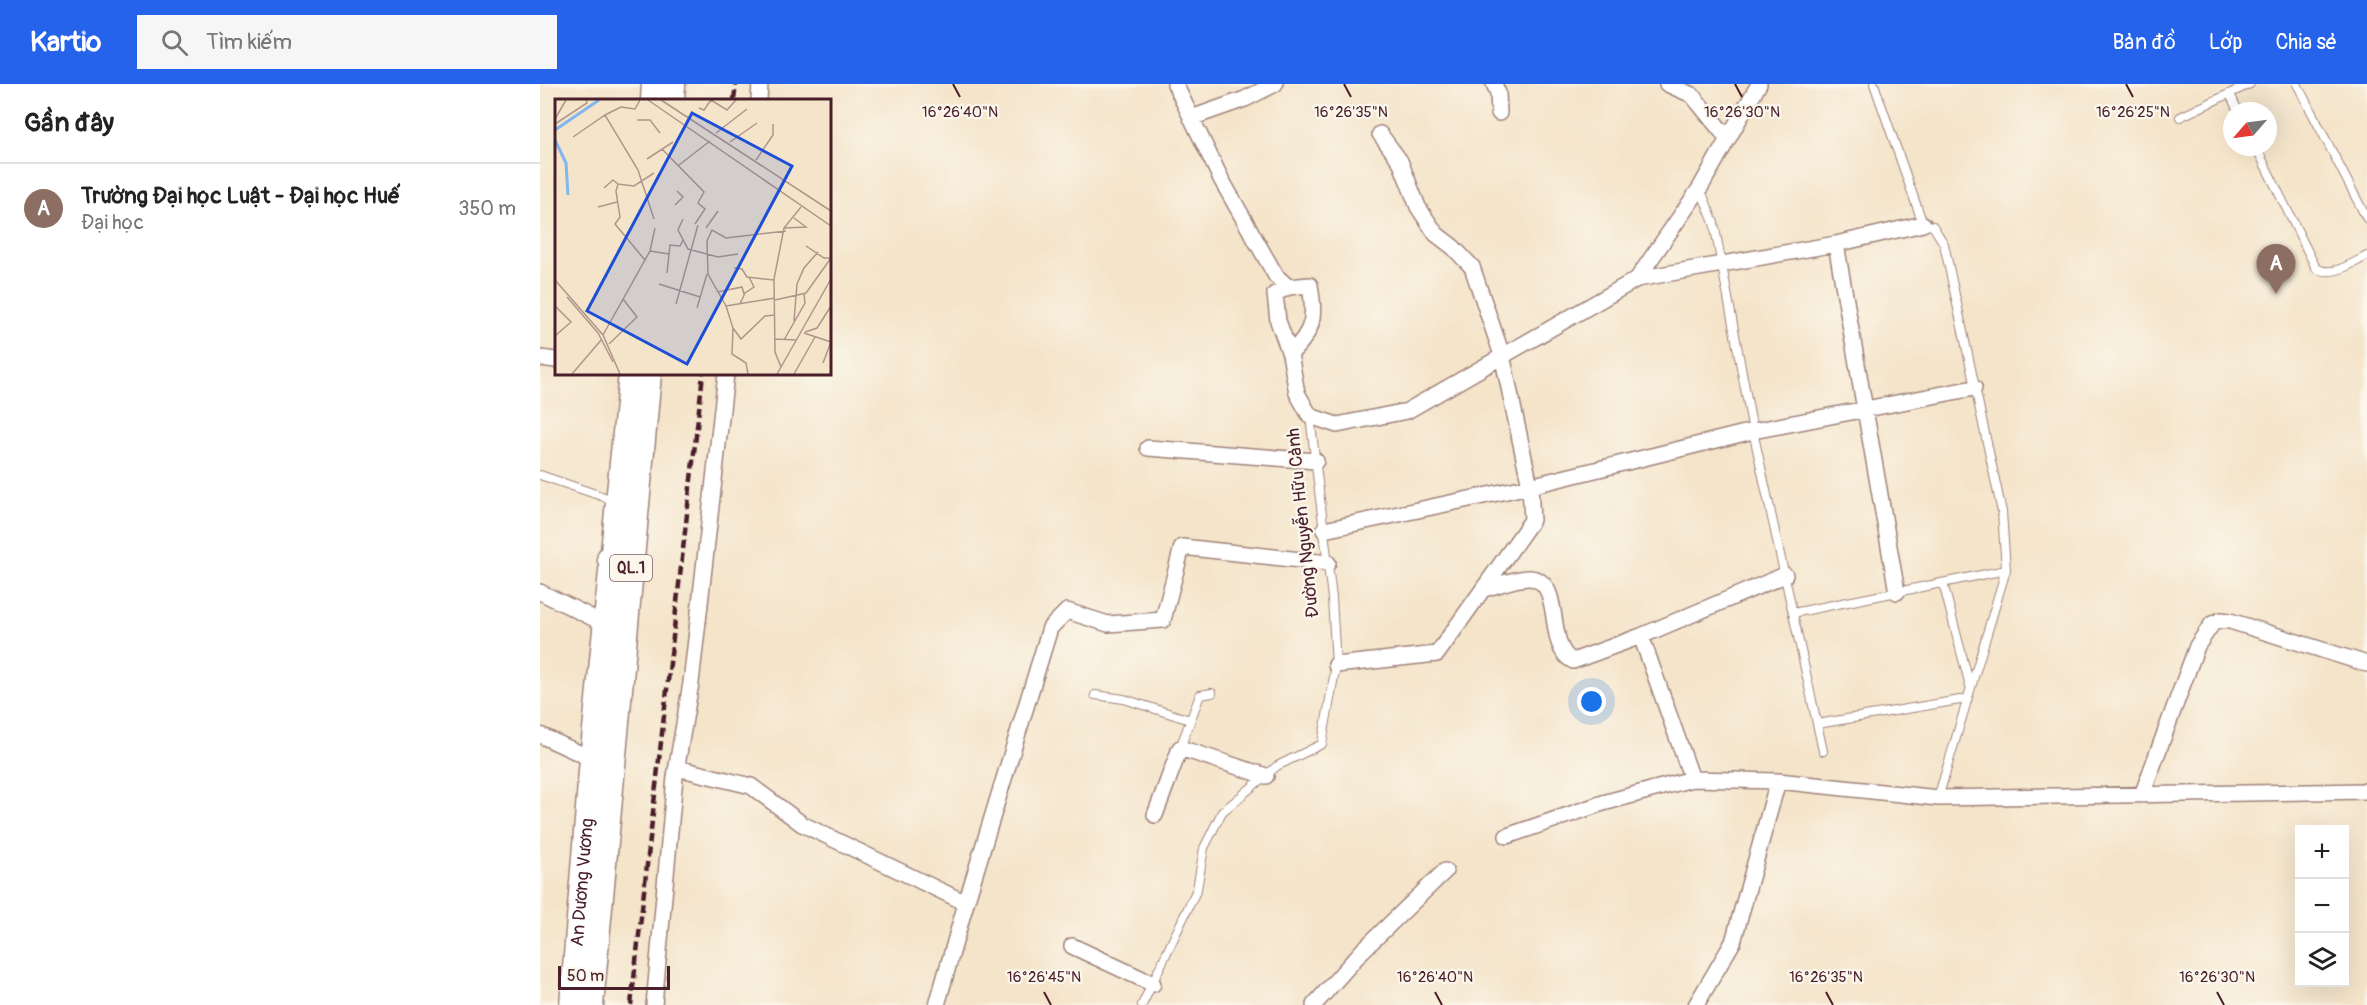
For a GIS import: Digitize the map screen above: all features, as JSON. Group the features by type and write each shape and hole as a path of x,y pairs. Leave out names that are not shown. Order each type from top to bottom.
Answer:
{"main road":[{"path":"652,99 654,84"},
{"path":"672,99 674,84"},
{"name":"QL.1","path":"602,761 605,624 621,560 617,501 631,375"},
{"name":"QL.1","path":"602,761 621,560 649,375"},
{"name":"An Dương Vương","path":"572,1005 602,761"},
{"name":"An Dương Vương","path":"591,1005 602,761"}],"street":[{"path":"759,99 760,84"},
{"path":"1175,84 1221,179 1276,276 1288,287"},
{"path":"1191,118 1245,99 1275,84"},
{"path":"1494,84 1498,93 1499,113"},
{"path":"1667,84 1692,95 1728,139"},
{"name":"Đường Nguyễn Hữu Cảnh","path":"1310,416 1337,425 1407,411 1637,279 1700,188 1759,84"},
{"path":"1336,665 1437,654 1532,520 1530,486 1502,355 1472,267 1453,247 1436,234 1418,207 1400,161 1380,134"},
{"path":"1637,279 1836,244 1923,224"},
{"path":"1836,244 1897,592"},
{"path":"1290,354 1306,339 1314,314 1310,285 1288,287 1275,294 1278,321 1290,354 1297,393 1310,416"},
{"path":"540,357 555,360"},
{"path":"654,1005 677,768 691,683 726,375"},
{"path":"1324,530 1530,486 1753,431 1974,388"},
{"path":"1148,448 1316,461"},
{"path":"937,1005 1050,628 1059,617 1067,611 1108,624 1163,620 1182,547 1328,562"},
{"path":"1484,589 1531,578 1540,582 1551,595 1558,646 1566,657 1573,661 1641,636 1785,576"},
{"path":"540,592 605,624"},
{"path":"2142,795 2197,646 2212,624 2221,620 2230,621 2367,664"},
{"path":"1641,636 1692,779"},
{"path":"540,735 602,761"},
{"path":"1155,815 1180,748 1266,776"},
{"path":"677,768 751,786 802,824 966,903"},
{"path":"1507,836 1603,802 1692,779 1778,781 1938,798 2367,791"},
{"path":"1696,1005 1733,942 1778,781"},
{"path":"1314,1005 1362,951 1445,871"},
{"path":"1072,946 1153,984"}],"lane":[{"path":"1874,84 1923,224 1933,226 1944,244 2002,512 2006,570 1938,798"},
{"path":"2180,117 2250,84"},
{"path":"2297,84 2367,219"},
{"path":"2230,94 2234,102"},
{"path":"2260,156 2316,268 2323,272 2331,272 2367,256"},
{"path":"1700,188 1714,223 1753,431 1823,751"},
{"name":"Đường Nguyễn Hữu Cảnh","path":"1142,1005 1197,889 1204,848 1222,812 1277,766 1322,744 1336,665 1328,562 1310,416"},
{"path":"540,476 617,501"},
{"path":"1793,613 2006,570"},
{"path":"1943,583 1970,686"},
{"path":"1180,748 1200,695 1212,693"},
{"path":"1095,695 1124,699 1190,720"},
{"path":"1816,724 1966,699"}],"railway":[{"path":"734,99 736,84"},
{"path":"631,1005 703,375"}],"place":[{"name":"Trường Đại học Luật - Đại học Huế","path":"2276,294"}]}
